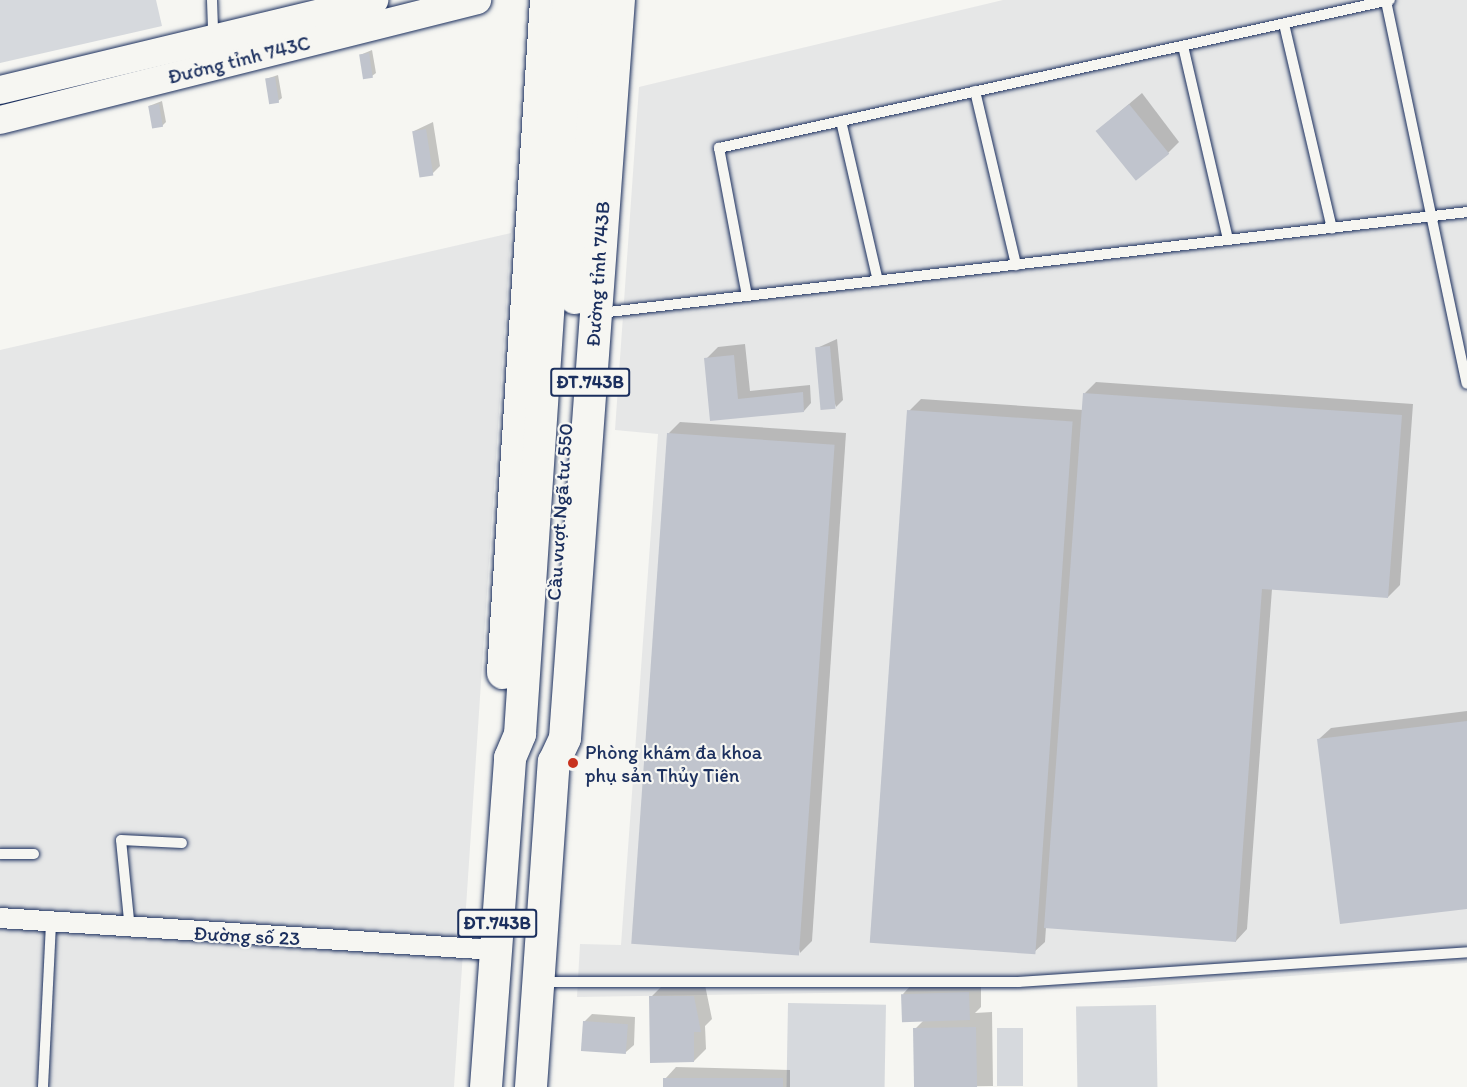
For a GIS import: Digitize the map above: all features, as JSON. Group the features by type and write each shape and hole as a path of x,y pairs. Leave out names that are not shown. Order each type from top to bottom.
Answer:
{"main road":[{"name":"Đường tỉnh 743C","path":"0,120 374,0"},
{"name":"Đường tỉnh 743C","path":"0,90 477,0"},
{"name":"ĐT.743B","path":"510,758 499,732 546,0"},
{"name":"Cầu vượt Ngã tư 550","path":"535,699 570,0"},
{"name":"Cầu vượt Ngã tư 550","path":"535,699 594,0"},
{"name":"Đường tỉnh 743B","path":"531,1087 554,762 566,738 619,0"},
{"name":"ĐT.743B","path":"486,1087 510,758 535,699"},
{"name":"Đường tỉnh 743B","path":"535,699 554,762"}],"street":[{"name":"Đường số 23","path":"0,918 130,930 495,950"}],"lane":[{"path":"212,0 216,51"},
{"path":"747,296 719,148 1388,0 1467,384"},
{"path":"1284,24 1332,228"},
{"path":"1183,46 1228,240"},
{"path":"975,91 1016,265"},
{"path":"841,121 878,281"},
{"path":"595,314 1467,212"},
{"path":"130,930 121,840 182,843"},
{"path":"0,854 34,854"},
{"path":"43,1087 51,922"},
{"path":"539,982 1018,982 1467,952"}],"shaded area":[{"path":"0,0 156,0 162,26 0,63"},
{"path":"1003,0 1467,0 1467,963 1127,988 577,997 580,944 621,945 658,434 615,430 639,87"},
{"path":"511,233 454,1087 0,1087 0,350"},
{"path":"788,1003 886,1005 885,1087 787,1087"},
{"path":"1156,1005 1157,1087 1077,1087 1076,1006"},
{"path":"997,1028 1023,1028 1023,1086 997,1086"}],"building":[{"path":"369,53 373,78 363,79 359,55"},
{"path":"275,77 279,103 269,104 265,79"},
{"path":"159,104 163,127 152,129 148,106"},
{"path":"1129,104 1169,154 1136,181 1096,131"},
{"path":"426,129 433,175 420,178 412,131"},
{"path":"830,346 835,409 821,410 815,347"},
{"path":"734,355 738,399 803,392 804,412 710,421 704,358"},
{"path":"1083,393 1402,415 1388,598 1262,589 1236,942 1044,928"},
{"path":"907,410 1073,422 1035,954 870,943"},
{"path":"667,433 835,445 799,955 631,944"},
{"path":"1467,721 1467,909 1340,924 1317,739"},
{"path":"969,992 970,1020 902,1022 901,994"},
{"path":"649,996 694,996 701,1032 694,1032 694,1062 650,1063"},
{"path":"583,1021 628,1024 626,1054 581,1051"},
{"path":"976,1027 977,1087 914,1087 913,1028"},
{"path":"663,1078 783,1078 783,1087 663,1087"}],"place":[{"name":"Phòng khám đa khoa phụ sản Thủy Tiên","path":"573,763"}]}
